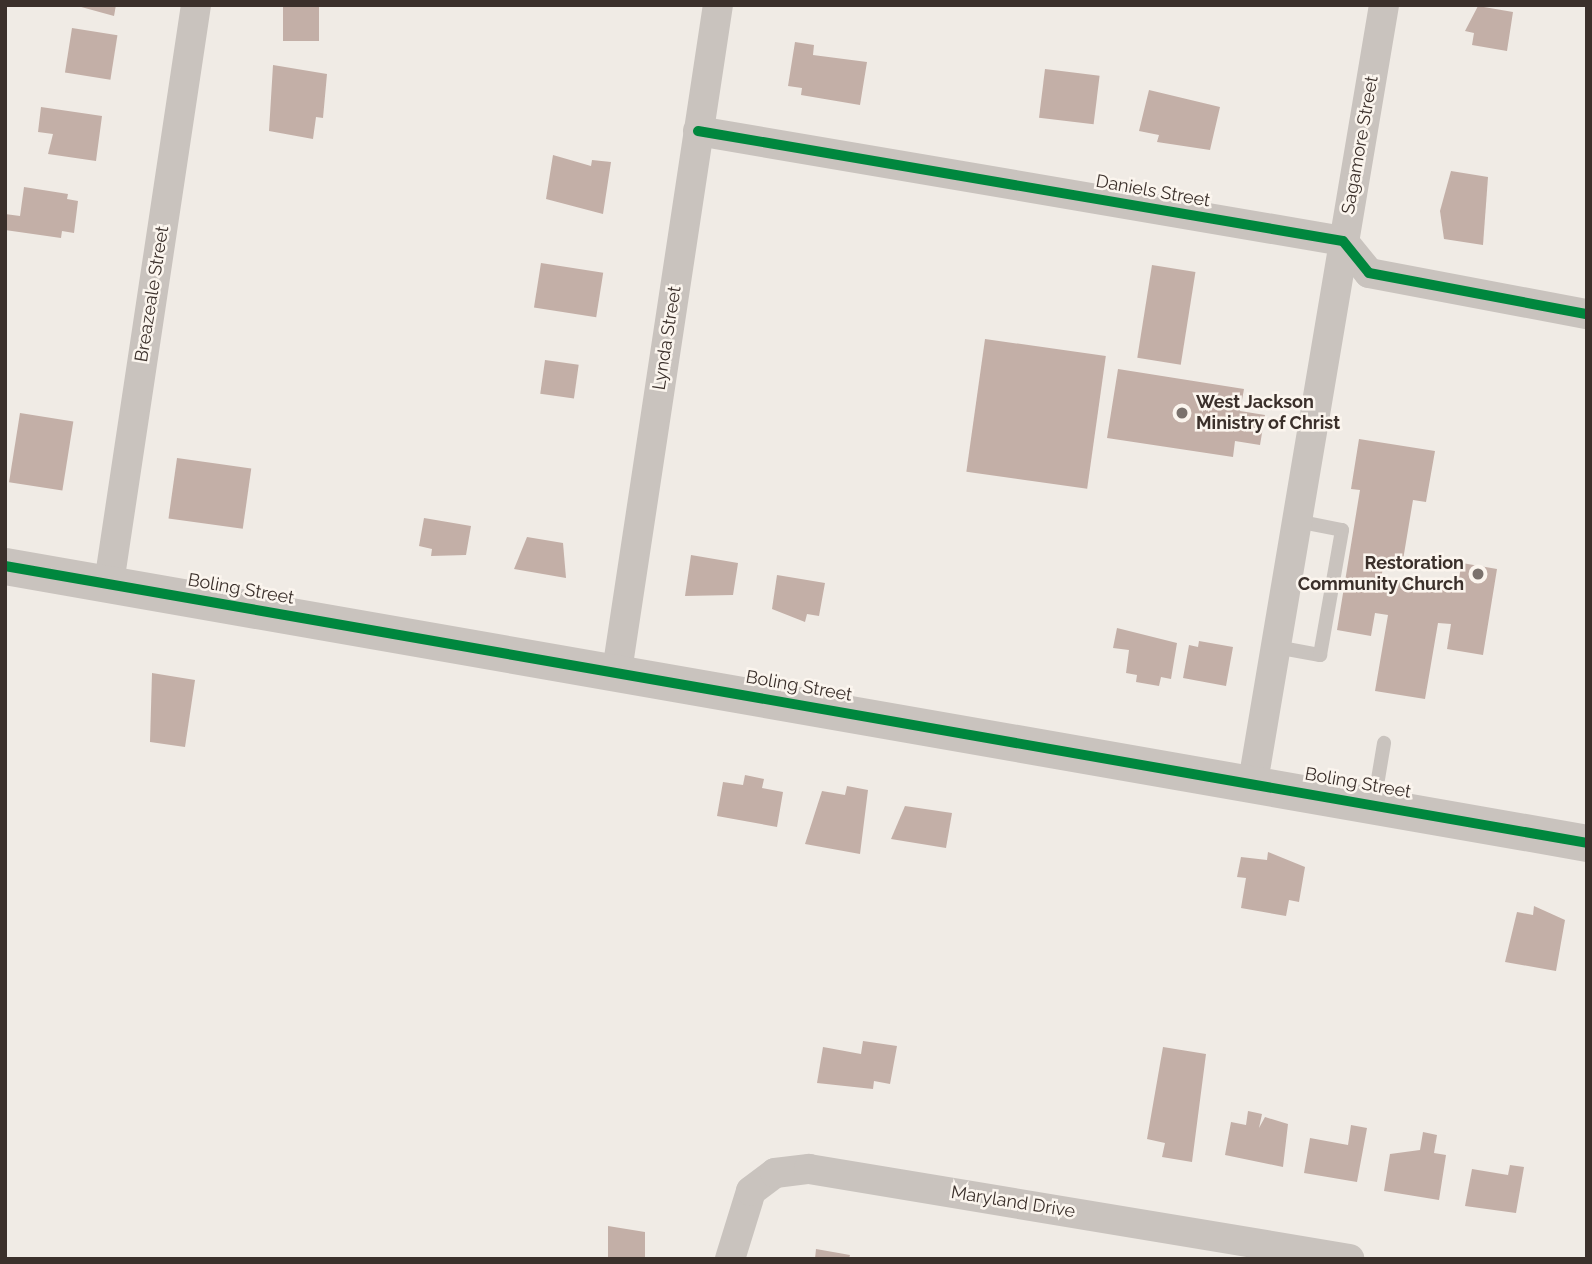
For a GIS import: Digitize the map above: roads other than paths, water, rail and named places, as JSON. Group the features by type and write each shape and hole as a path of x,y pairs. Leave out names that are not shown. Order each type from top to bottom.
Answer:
{"street":[{"name":"Breazeale Street","path":"109,583 196,5"},
{"name":"Lynda Street","path":"617,671 718,5"},
{"name":"Sagamore Street","path":"1253,782 1384,5"},
{"name":"Daniels Street","path":"698,131 1343,241"},
{"path":"1343,241 1369,273 1587,314"},
{"name":"Boling Street","path":"5,566 1587,842"},
{"name":"Maryland Drive","path":"730,1259 751,1191 775,1173 809,1168 1350,1259"}],"lane":[{"path":"1276,647 1320,655 1342,530 1296,521"},
{"path":"1374,803 1384,743"}],"place":[{"name":"West Jackson Ministry of Christ","path":"1182,413"},
{"name":"Restoration Community Church","path":"1478,574"}]}
